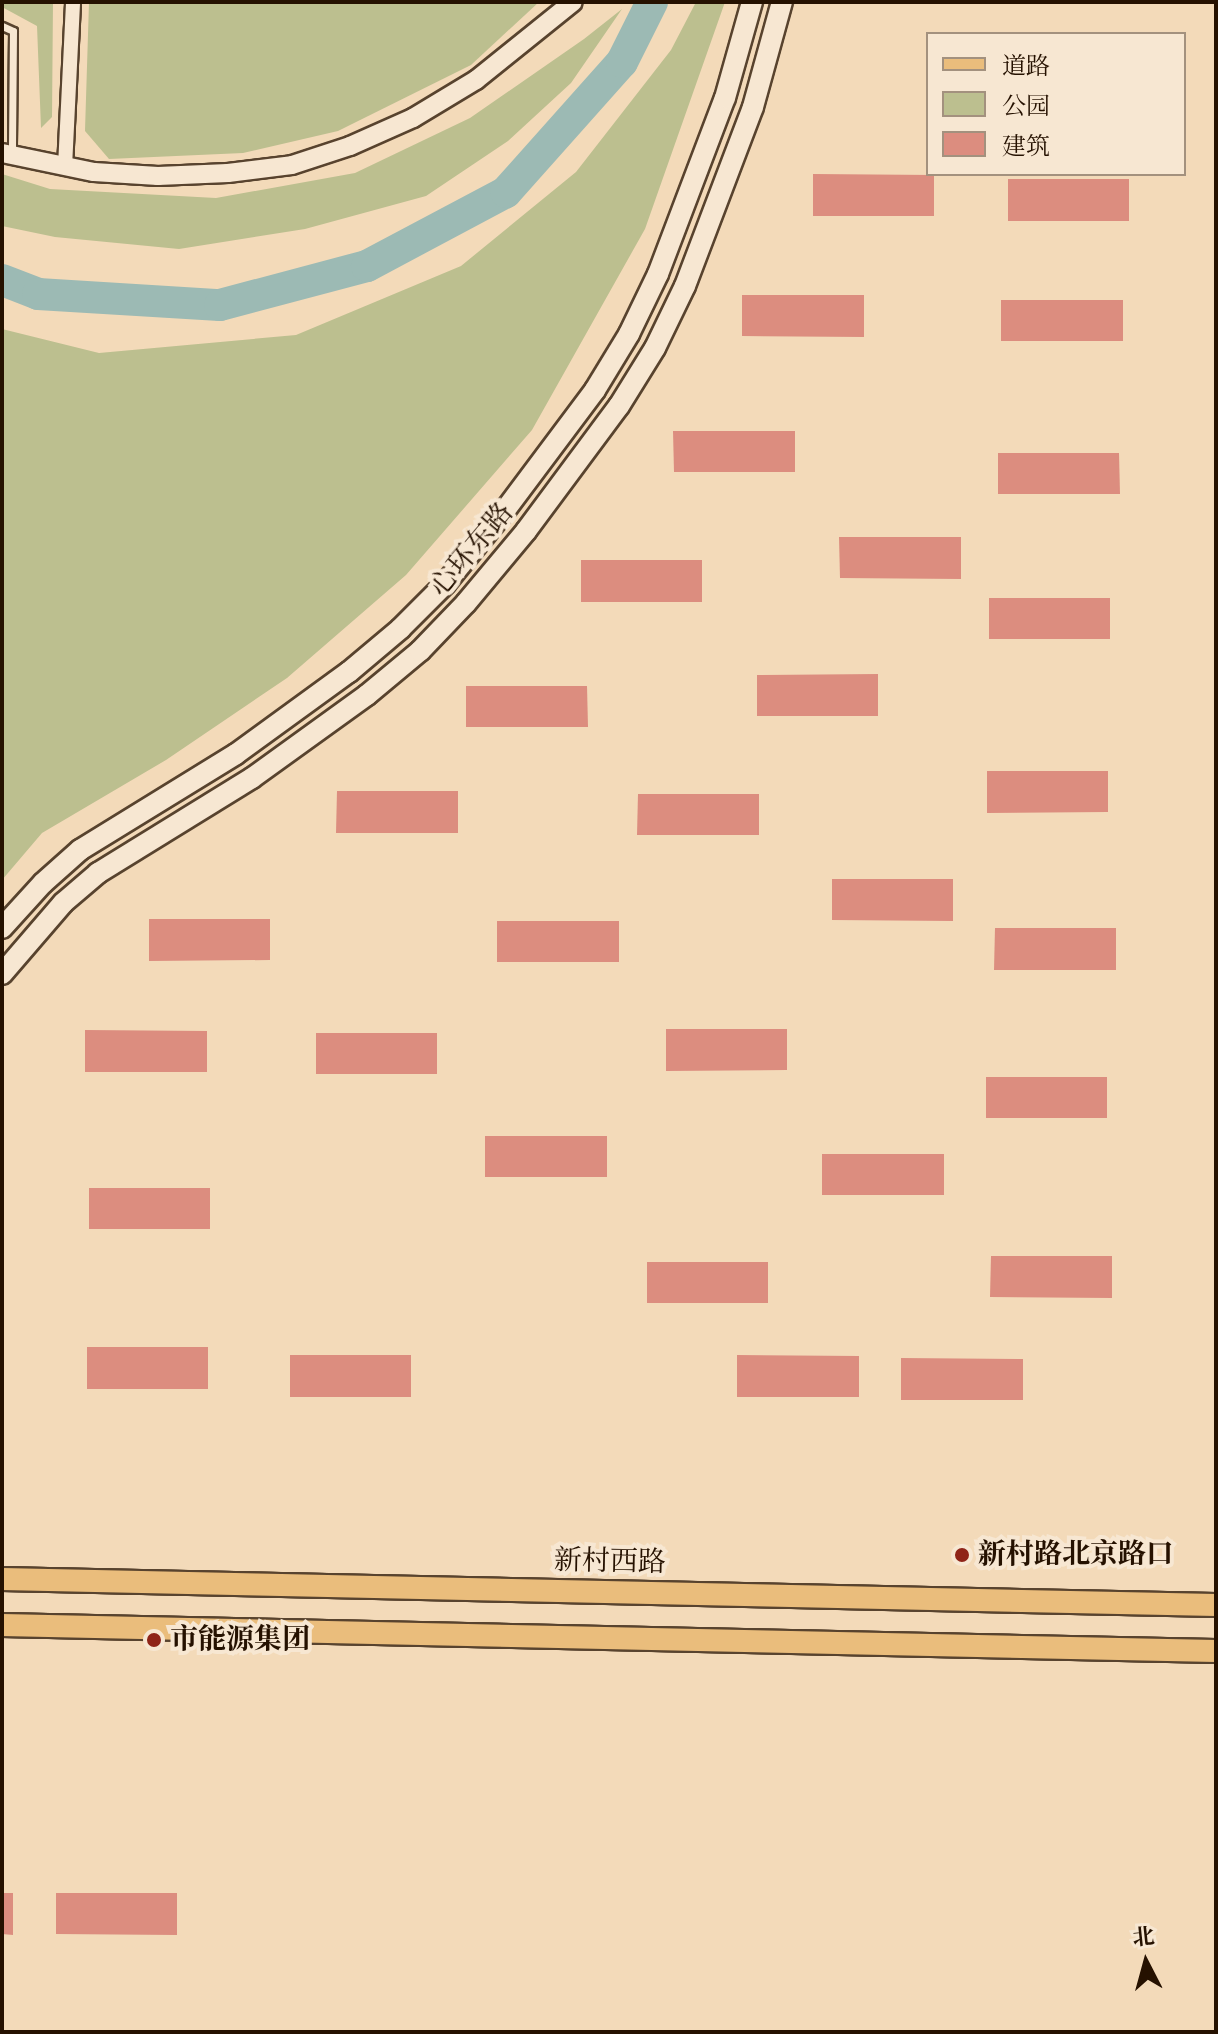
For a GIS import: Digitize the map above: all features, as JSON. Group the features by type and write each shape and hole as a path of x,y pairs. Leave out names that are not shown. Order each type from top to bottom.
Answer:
{"main road":[{"name":"心环东路","path":"2,928 43,883 80,850 236,754 390,638 445,584 503,513 595,390 641,310 692,192 725,98 752,2"},
{"name":"心环东路","path":"2,974 63,903 98,873 265,769 420,651 466,603 526,531 619,406 655,348 685,286 753,107 782,2"},
{"name":"新村西路","path":"2,1579 1216,1605"},
{"path":"2,1625 1216,1651"}],"street":[{"path":"65,167 73,2"},
{"path":"7,155 65,167 158,176 228,173 292,165 350,146 413,118 476,80 573,2"}],"lane":[{"path":"2,26 13,31 7,155"}],"green space":[{"path":"2,2 53,2 52,117 41,128 37,26 2,7"},
{"path":"89,2 539,2 471,65 338,131 243,153 109,159 85,131"},
{"path":"696,2 725,2 645,229 532,430 406,575 287,678 166,760 42,833 2,880 2,329 99,353 296,335 461,266 576,172 671,50"},
{"path":"622,9 571,83 508,141 426,196 305,229 179,249 55,237 2,226 2,174 50,189 216,198 355,173 470,118"}],"building":[{"path":"813,174 934,176 934,216 813,216"},
{"path":"1008,179 1129,179 1129,221 1008,221"},
{"path":"742,295 864,295 864,337 742,336"},
{"path":"1001,300 1123,300 1123,341 1001,341"},
{"path":"673,431 795,431 795,472 674,472"},
{"path":"998,453 1119,453 1120,494 998,494"},
{"path":"839,537 961,537 961,579 840,578"},
{"path":"581,560 702,560 702,602 581,602"},
{"path":"989,598 1110,598 1110,639 989,639"},
{"path":"878,674 878,716 757,716 757,675"},
{"path":"466,686 587,686 588,727 466,727"},
{"path":"987,771 1108,771 1108,812 987,813"},
{"path":"337,791 458,791 458,833 336,833"},
{"path":"638,794 759,794 759,835 637,835"},
{"path":"832,879 953,879 953,921 832,920"},
{"path":"149,919 270,919 270,960 149,961"},
{"path":"497,921 619,921 619,962 497,962"},
{"path":"995,928 1116,928 1116,970 994,970"},
{"path":"666,1029 787,1029 787,1070 666,1071"},
{"path":"85,1030 207,1031 207,1072 85,1072"},
{"path":"316,1033 437,1033 437,1074 316,1074"},
{"path":"986,1077 1107,1077 1107,1118 986,1118"},
{"path":"485,1136 607,1136 607,1177 485,1177"},
{"path":"822,1154 944,1154 944,1195 822,1195"},
{"path":"89,1188 210,1188 210,1229 89,1229"},
{"path":"991,1256 1112,1256 1112,1298 990,1297"},
{"path":"647,1262 768,1262 768,1303 647,1303"},
{"path":"87,1347 208,1347 208,1389 87,1389"},
{"path":"290,1355 411,1355 411,1397 290,1397"},
{"path":"737,1355 859,1356 859,1397 737,1397"},
{"path":"901,1358 1023,1359 1023,1400 901,1400"},
{"path":"2,1893 13,1893 13,1935 2,1934"},
{"path":"56,1893 177,1893 177,1935 56,1934"}],"waterway":[{"path":"2,280 38,294 220,305 367,266 506,192 622,62 652,2"}],"place":[{"name":"新村路北京路口","path":"962,1555"},
{"name":"市能源集团","path":"154,1640"}]}
